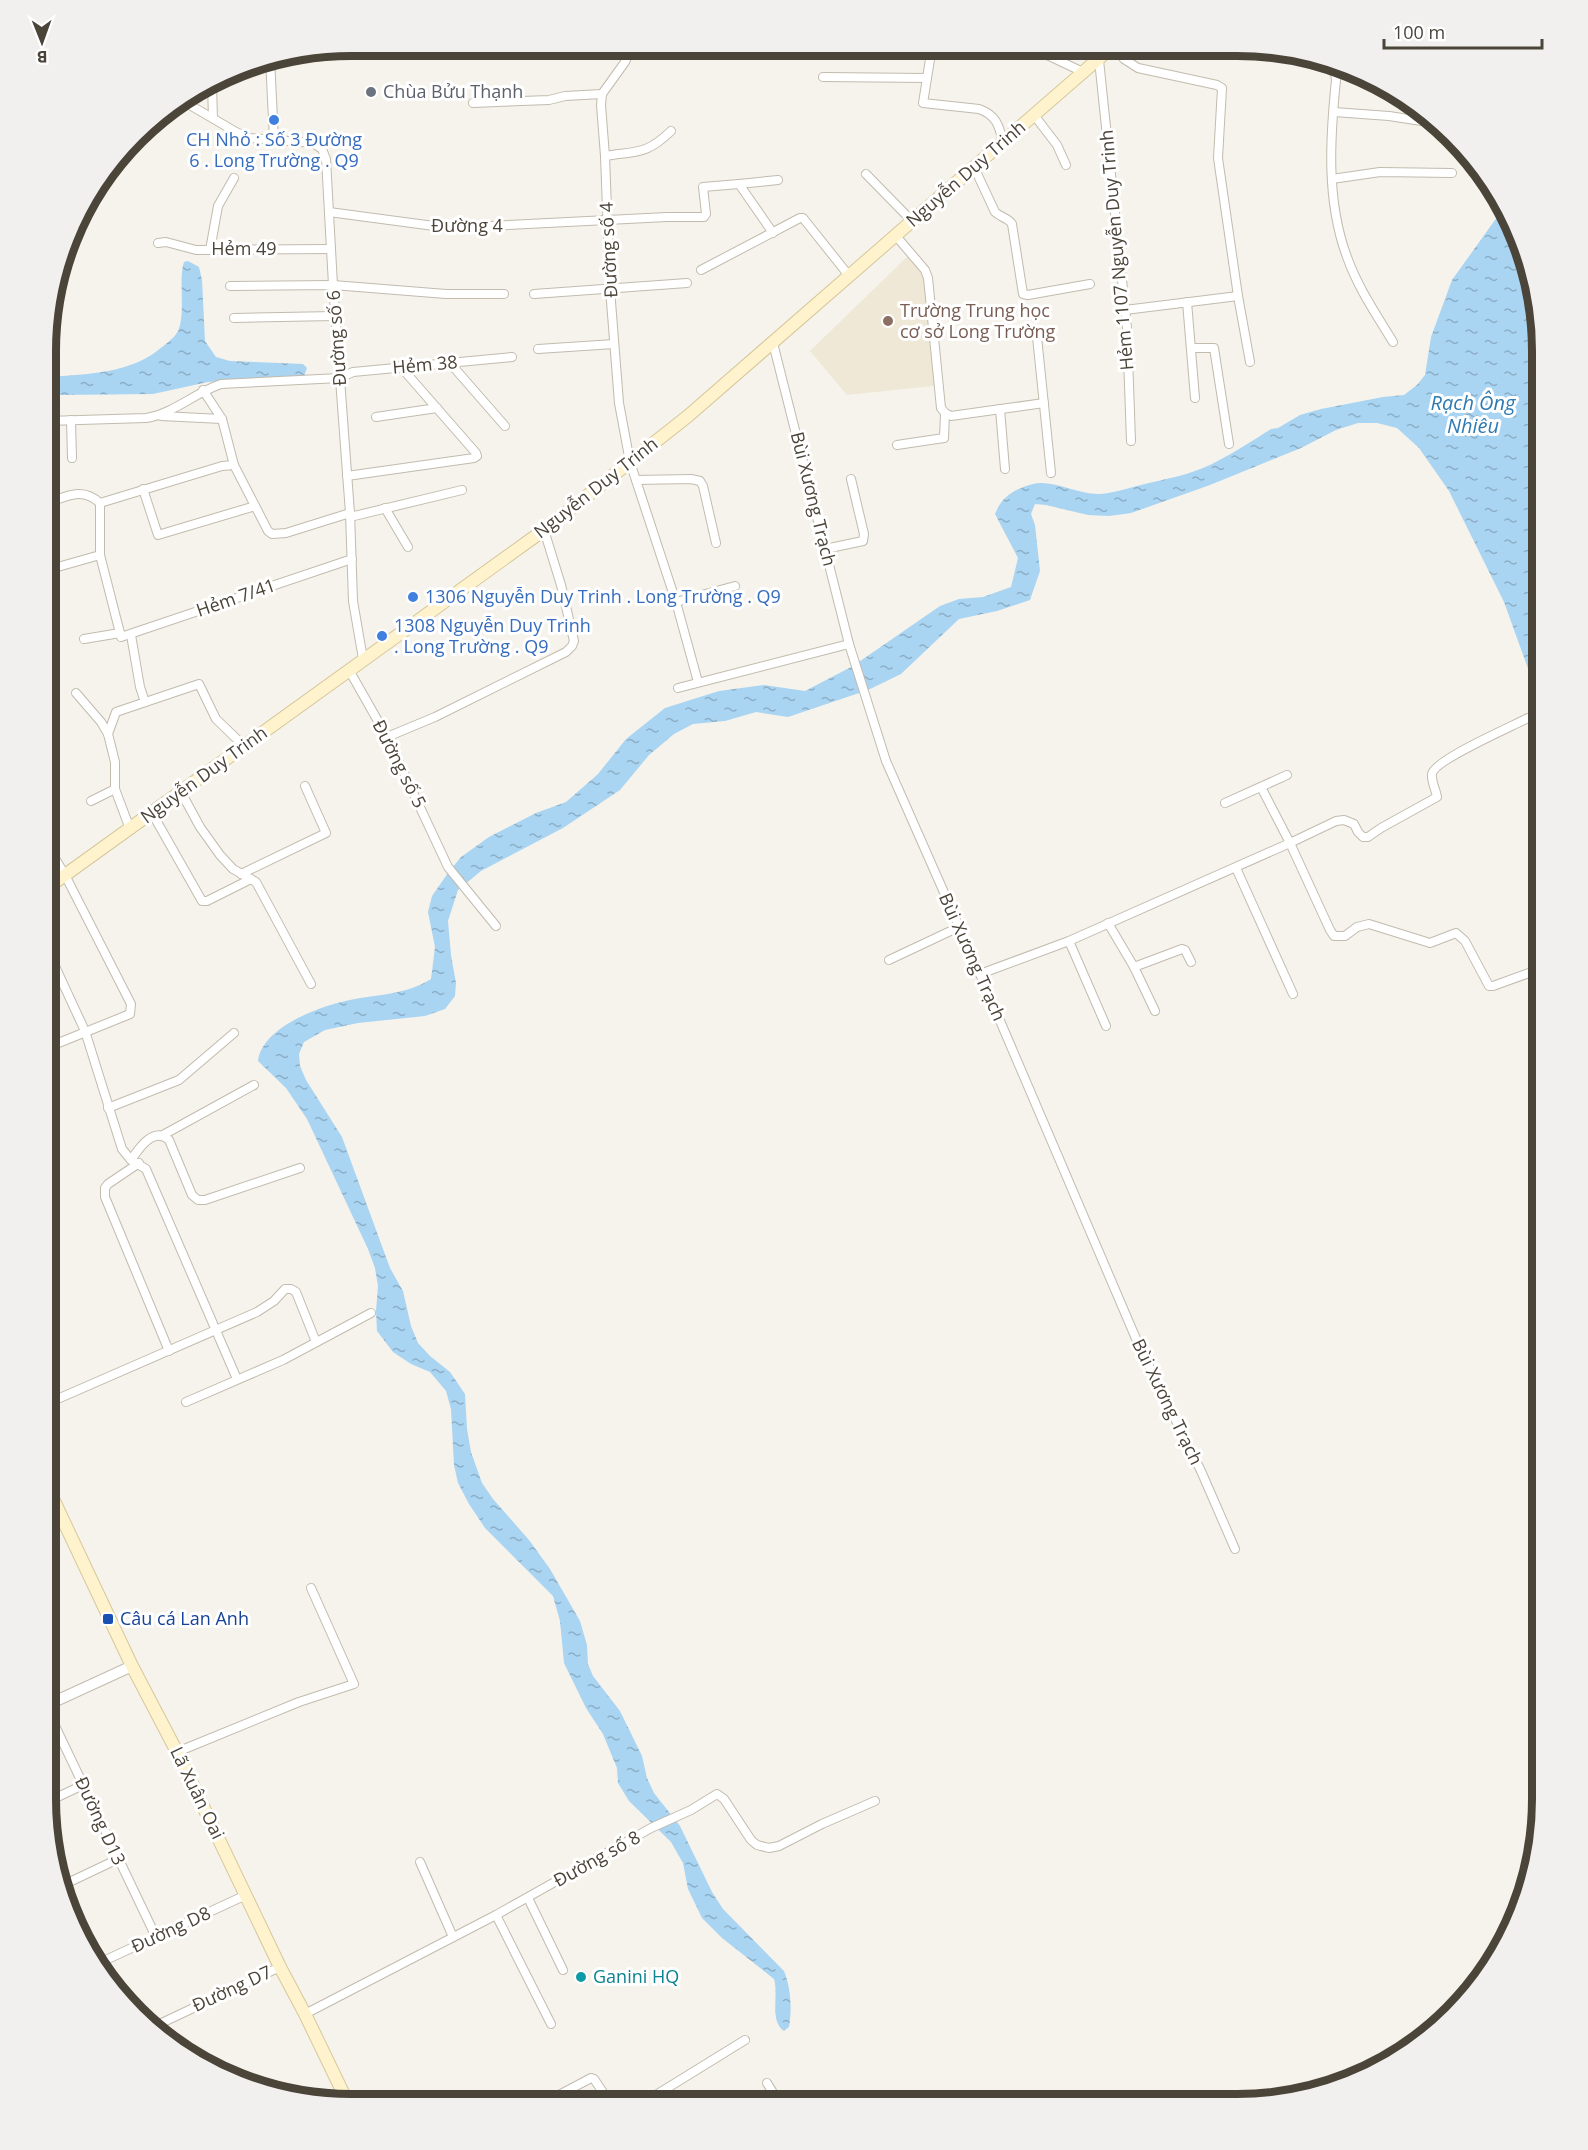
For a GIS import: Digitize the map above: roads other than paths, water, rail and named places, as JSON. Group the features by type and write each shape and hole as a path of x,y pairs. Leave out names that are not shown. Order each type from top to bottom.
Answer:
{"main road":[{"name":"Nguyễn Duy Trinh","path":"56,882 544,530 688,416 1103,56"},
{"name":"Lã Xuân Oai","path":"56,1505 132,1666 177,1752 344,2094"}],"street":[{"path":"473,103 549,100 565,96 602,94 628,56"},
{"path":"931,56 923,103 979,109 987,112 994,117 999,126 1003,142"},
{"path":"1049,56 1083,72"},
{"path":"1121,56 1138,68 1220,86 1222,93 1218,158 1250,362"},
{"name":"Hẻm 1107 Nguyễn Duy Trinh","path":"1099,60 1127,328 1131,441"},
{"path":"1308,64 1335,74 1331,149 1332,179 1341,240 1361,289 1393,342"},
{"path":"188,104 250,138 274,140 270,67"},
{"path":"823,77 927,78"},
{"path":"212,90 213,118"},
{"name":"Đường số 4","path":"602,94 610,289 621,417 630,462 676,602 698,682"},
{"path":"1334,112 1422,121"},
{"path":"1034,115 1057,146 1066,165"},
{"path":"605,156 647,150 657,145 671,131"},
{"name":"Đường số 6","path":"274,140 313,143 322,148 326,159 350,515 353,602 363,659"},
{"path":"974,167 995,212 1012,224 1023,294 1090,284"},
{"path":"1332,179 1380,172 1452,172"},
{"path":"866,174 912,221"},
{"path":"210,250 218,206 234,178"},
{"path":"773,233 739,184 778,180"},
{"name":"Đường 4","path":"328,212 449,228 704,217 706,215 703,187 739,184"},
{"path":"702,270 803,218 850,277"},
{"path":"896,236 925,270 928,278 941,408 945,413 951,416 1044,403"},
{"name":"Hẻm 49","path":"158,243 166,242 196,250 331,249"},
{"path":"534,294 687,284"},
{"path":"230,286 333,285 446,294 504,294"},
{"path":"1125,310 1238,296"},
{"path":"1187,302 1196,398"},
{"path":"234,318 336,316"},
{"path":"1037,337 1051,473"},
{"name":"Bùi Xương Trạch","path":"773,342 849,644 886,761 1140,1348 1201,1471 1235,1548"},
{"path":"538,349 614,344"},
{"path":"1191,348 1215,348 1228,444"},
{"name":"Hẻm 38","path":"160,416 203,390 221,384 340,378 353,372 400,366 512,357"},
{"path":"450,363 505,426"},
{"path":"346,476 474,458 477,453 400,366"},
{"path":"203,390 222,419 234,465 267,531 272,534 286,533 350,515 462,490"},
{"path":"376,417 437,408"},
{"path":"1000,409 1005,469"},
{"path":"897,445 944,438 945,413"},
{"path":"56,421 160,416 222,419"},
{"path":"71,420 72,458"},
{"path":"100,503 234,465"},
{"path":"636,480 691,479 700,481 716,543"},
{"path":"825,549 863,540 864,534 851,479"},
{"path":"143,489 158,535 255,506"},
{"path":"56,500 82,493 92,496 100,503 100,555 120,635"},
{"path":"385,508 408,547"},
{"path":"387,737 435,717 566,652 572,646 574,641 561,585 544,530"},
{"path":"56,567 100,555"},
{"name":"Hẻm 7/41","path":"84,639 130,635 352,559"},
{"path":"676,602 735,586"},
{"path":"130,635 145,702"},
{"path":"678,688 849,644"},
{"name":"Đường số 5","path":"349,670 387,737 447,864 496,926"},
{"path":"108,734 116,712 199,684 216,719 244,746"},
{"path":"76,693 101,722 108,734 115,762 115,789 130,829"},
{"path":"980,974 1069,941 1236,868 1336,820 1354,824 1363,837 1368,837 1437,797 1431,777 1432,772 1447,758 1532,718"},
{"path":"1225,803 1287,775"},
{"path":"241,874 326,833 305,786"},
{"path":"1261,787 1334,936 1345,936 1357,927 1369,924 1430,943 1456,933 1465,941 1489,986 1532,972"},
{"path":"91,801 115,789"},
{"path":"182,792 200,827 220,855 241,874 256,882 311,984"},
{"path":"152,813 202,901 207,902 251,879"},
{"path":"56,860 131,1004 132,1010 130,1014 56,1043"},
{"path":"1236,868 1293,994"},
{"path":"1108,923 1134,967 1155,1011"},
{"path":"889,960 959,927"},
{"path":"1069,941 1106,1026"},
{"path":"1134,967 1182,949 1185,950 1191,962"},
{"path":"56,970 85,1031 122,1149 146,1169 237,1379"},
{"path":"108,1108 179,1080 234,1033"},
{"path":"169,1351 105,1197 105,1188 135,1161 147,1140 159,1134 164,1135 254,1085"},
{"path":"164,1135 169,1140 192,1195 198,1200 205,1200 300,1168"},
{"path":"56,1400 257,1312 274,1301 282,1291 291,1289 296,1292 316,1342"},
{"path":"186,1402 283,1360 370,1312"},
{"path":"177,1752 299,1702 354,1684 311,1588"},
{"path":"56,1700 132,1666"},
{"name":"Đường D13","path":"56,1728 156,1937"},
{"path":"56,1798 83,1785"},
{"name":"Đường số 8","path":"305,2014 528,1898 651,1828 679,1817 714,1795 720,1795 751,1840 769,1848 779,1846 875,1801"},
{"path":"68,1883 118,1859"},
{"path":"420,1862 453,1937"},
{"name":"Đường D8","path":"104,1961 246,1895"},
{"path":"528,1898 563,1970"},
{"path":"496,1915 551,2024"},
{"name":"Đường D7","path":"160,2024 280,1967"},
{"path":"658,2094 745,2040"},
{"path":"561,2094 591,2078 595,2080 604,2094"},
{"path":"767,2082 774,2094"}],"water":[{"name":"Rạch Ông Nhiêu","path":"1499,214 1517,256 1527,293 1532,332 1532,680 1504,602 1449,491 1419,448 1397,428 1377,423 1358,423 1336,430 1301,448 1210,485 1131,513 1109,516 1088,515 1035,504 1031,514 1035,525 1040,571 1030,600 997,611 959,619 901,674 868,690 788,717 756,712 725,721 693,724 674,734 649,755 620,790 563,828 481,871 458,890 448,921 456,983 455,996 445,1009 425,1016 358,1023 325,1030 304,1042 299,1054 300,1066 306,1080 342,1137 390,1268 403,1291 411,1326 418,1343 450,1372 465,1394 471,1452 482,1483 550,1569 580,1621 587,1645 588,1664 593,1676 620,1711 642,1756 647,1778 654,1793 680,1826 712,1892 723,1909 784,1971 791,2006 789,2027 784,2031 779,2027 777,2021 774,1979 722,1938 702,1918 688,1889 683,1863 671,1842 629,1801 618,1783 617,1768 603,1734 586,1708 564,1663 560,1621 553,1596 485,1528 469,1504 458,1483 454,1465 451,1409 446,1391 430,1372 411,1364 393,1352 377,1331 378,1286 375,1268 368,1249 307,1119 286,1088 258,1061 262,1049 281,1028 309,1013 350,1000 402,991 431,979 435,947 428,912 432,896 461,857 489,837 536,813 566,802 598,774 626,739 665,708 719,691 764,685 805,691 853,666 940,606 959,599 983,597 1011,587 1018,558 995,514 1001,502 1015,491 1041,483 1092,494 1116,492 1168,479 1212,464 1271,429 1278,428 1300,415 1383,397 1404,395 1425,375 1431,337 1452,280"},
{"path":"188,261 199,267 202,280 205,341 216,357 230,361 303,364 307,368 304,376 208,382 153,394 56,396 56,376 123,368 150,356 173,338 180,324 184,262"}],"place":[{"name":"Chùa Bửu Thạnh","path":"371,92"},
{"name":"CH Nhỏ : Số 3 Đường 6 . Long Trường . Q9","path":"274,120"},
{"name":"Trường Trung học cơ sở Long Trường","path":"888,321"},
{"name":"1306 Nguyễn Duy Trinh . Long Trường . Q9","path":"413,597"},
{"name":"1308 Nguyễn Duy Trinh . Long Trường . Q9","path":"382,636"},
{"name":"Câu cá Lan Anh","path":"108,1619"},
{"name":"Ganini HQ","path":"581,1977"}]}
